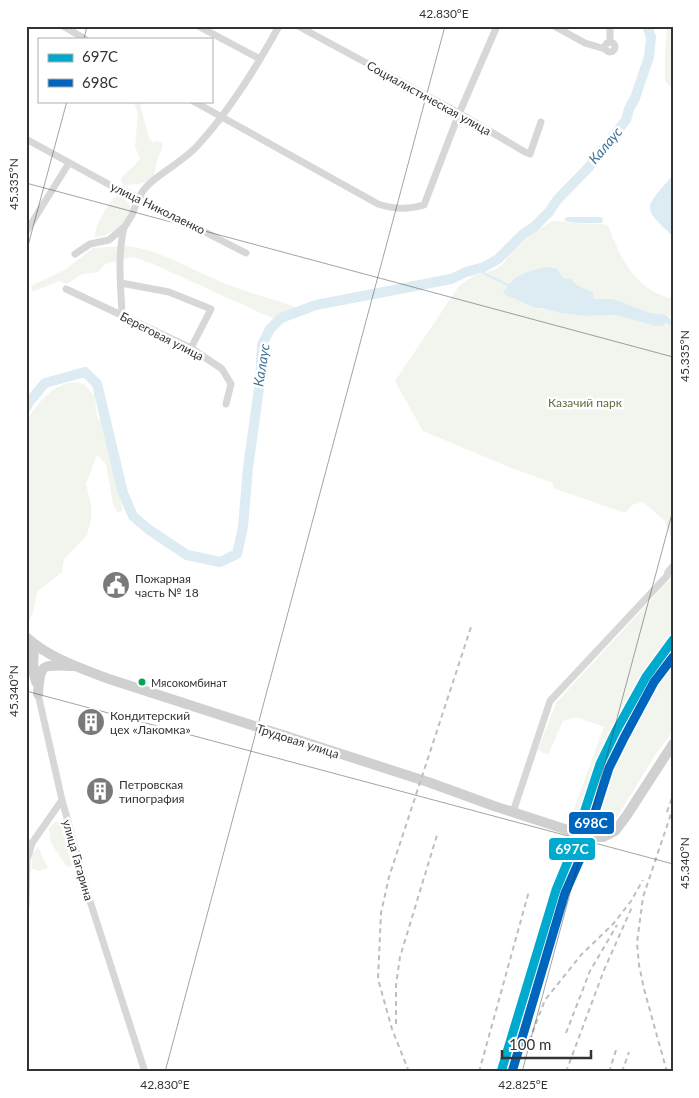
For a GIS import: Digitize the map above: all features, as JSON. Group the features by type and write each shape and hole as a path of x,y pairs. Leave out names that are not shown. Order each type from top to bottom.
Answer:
{"main road":[{"name":"Трудовая улица","path":"30,640 74,666 167,699 428,782 589,837 602,836 615,831 673,744"},
{"name":"улица Гагарина","path":"30,640 38,694"},
{"path":"26,655 34,670"},
{"path":"38,694 39,678 42,669 48,665 74,666"}],"street":[{"path":"63,26 83,38"},
{"path":"198,26 260,59"},
{"path":"122,315 120,259 125,227 138,198 147,186 164,171 197,147 220,118 260,59 279,26"},
{"name":"Социалистическая улица","path":"298,26 459,113 519,150 530,154 542,122"},
{"path":"195,102 220,118 378,204 401,210 412,209 424,205 459,113 497,26"},
{"path":"554,26 585,44 609,52 614,51 615,46 610,42 610,26"},
{"name":"улица Николаенко","path":"26,139 110,185 246,253"},
{"path":"26,232 69,162"},
{"path":"75,254 90,244 109,240 125,227"},
{"path":"120,284 170,292 212,310 191,348"},
{"name":"Береговая улица","path":"66,288 191,348 222,369 231,384 226,404"},
{"path":"513,812 550,701 667,576 673,566"},
{"name":"улица Гагарина","path":"38,694 62,800 99,932 145,1072"},
{"path":"26,906 28,860 32,843 62,800"}],"green space":[{"path":"667,26 673,26 673,89 665,82"},
{"path":"133,102 139,102 149,138 153,143 155,141 162,142 162,148 153,177 143,183 126,185 122,184 121,179 140,158 135,147 138,113"},
{"path":"117,196 123,198 130,205 127,217 113,231 95,237 96,228 102,215"},
{"name":"Казачий парк","path":"552,221 608,226 631,272 648,288 673,299 673,322 669,316 650,313 613,299 593,299 593,292 564,279 557,269 530,272 517,277 507,286 503,294 536,308 561,313 584,316 615,315 655,326 662,326 666,323 673,327 673,541 664,520 643,502 632,505 625,513 553,488 553,483 423,431 395,381 459,286 475,275 495,270 504,263 510,253 532,234"},
{"path":"126,246 152,252 226,284 296,307 274,319 153,264 133,257 105,264 98,272 82,274 67,284 59,281 33,292 31,286 66,269 93,248"},
{"path":"68,383 84,384 95,397 97,417 101,422 123,510 118,513 113,504 106,464 97,455 86,484 91,505 91,520 87,535 64,559 62,572 37,592 33,613 28,623 26,622 26,421 41,401 53,390"},
{"path":"673,576 673,731 655,755 617,817 606,829 598,832 568,825 604,727 576,717 563,721 548,755 538,750 556,703"},
{"path":"60,821 72,866 67,867 51,843 49,828 55,822"},
{"path":"38,847 48,868 39,871 32,869 32,854"}],"shaded area":[{"path":"673,175 673,236 655,218 650,206 652,200"},
{"path":"565,218 603,218 602,223 574,223 565,221"},
{"path":"548,267 557,269 564,279 570,278 577,285 593,292 594,299 613,299 650,313 666,315 673,322 673,327 666,323 662,326 655,326 615,315 584,316 561,313 536,308 503,294 506,287 521,274"}],"waterway":[{"name":"Калаус","path":"26,408 45,383 85,372 97,384 123,493 133,516 148,529 187,555 220,562 237,554 243,527 248,468 260,381 262,345 270,329 281,318 316,305 451,279 484,267 498,259 549,212 557,200 589,167 626,120 649,57 651,37 647,26"},
{"path":"475,269 510,286"}],"railway":[{"path":"409,1072 392,1029 378,979 381,913 389,877 472,624"},
{"path":"667,812 673,795"},
{"path":"667,1072 644,989 637,943 643,897 673,808"},
{"path":"396,1024 396,985 400,957 437,835"},
{"path":"506,1072 570,856"},
{"path":"526,1049 545,1000 581,955 614,923 631,901 643,880"},
{"path":"479,1072 529,891"},
{"path":"566,1072 604,970 632,907"},
{"path":"566,1033 590,971 617,925"},
{"path":"609,1072 617,1047"},
{"path":"622,1072 629,1052"}],"transit line":[{"name":"697С","path":"501,1072 556,890 570,856 600,764 646,677 673,640"},
{"name":"698С","path":"512,1072 565,893 580,859 609,768 654,682 673,657"}],"place":[{"name":"Пожарная часть № 18","path":"116,585"},
{"name":"Мясокомбинат","path":"142,682"},
{"name":"Кондитерский цех «Лакомка»","path":"91,722"},
{"name":"Петровская типография","path":"100,791"}]}
